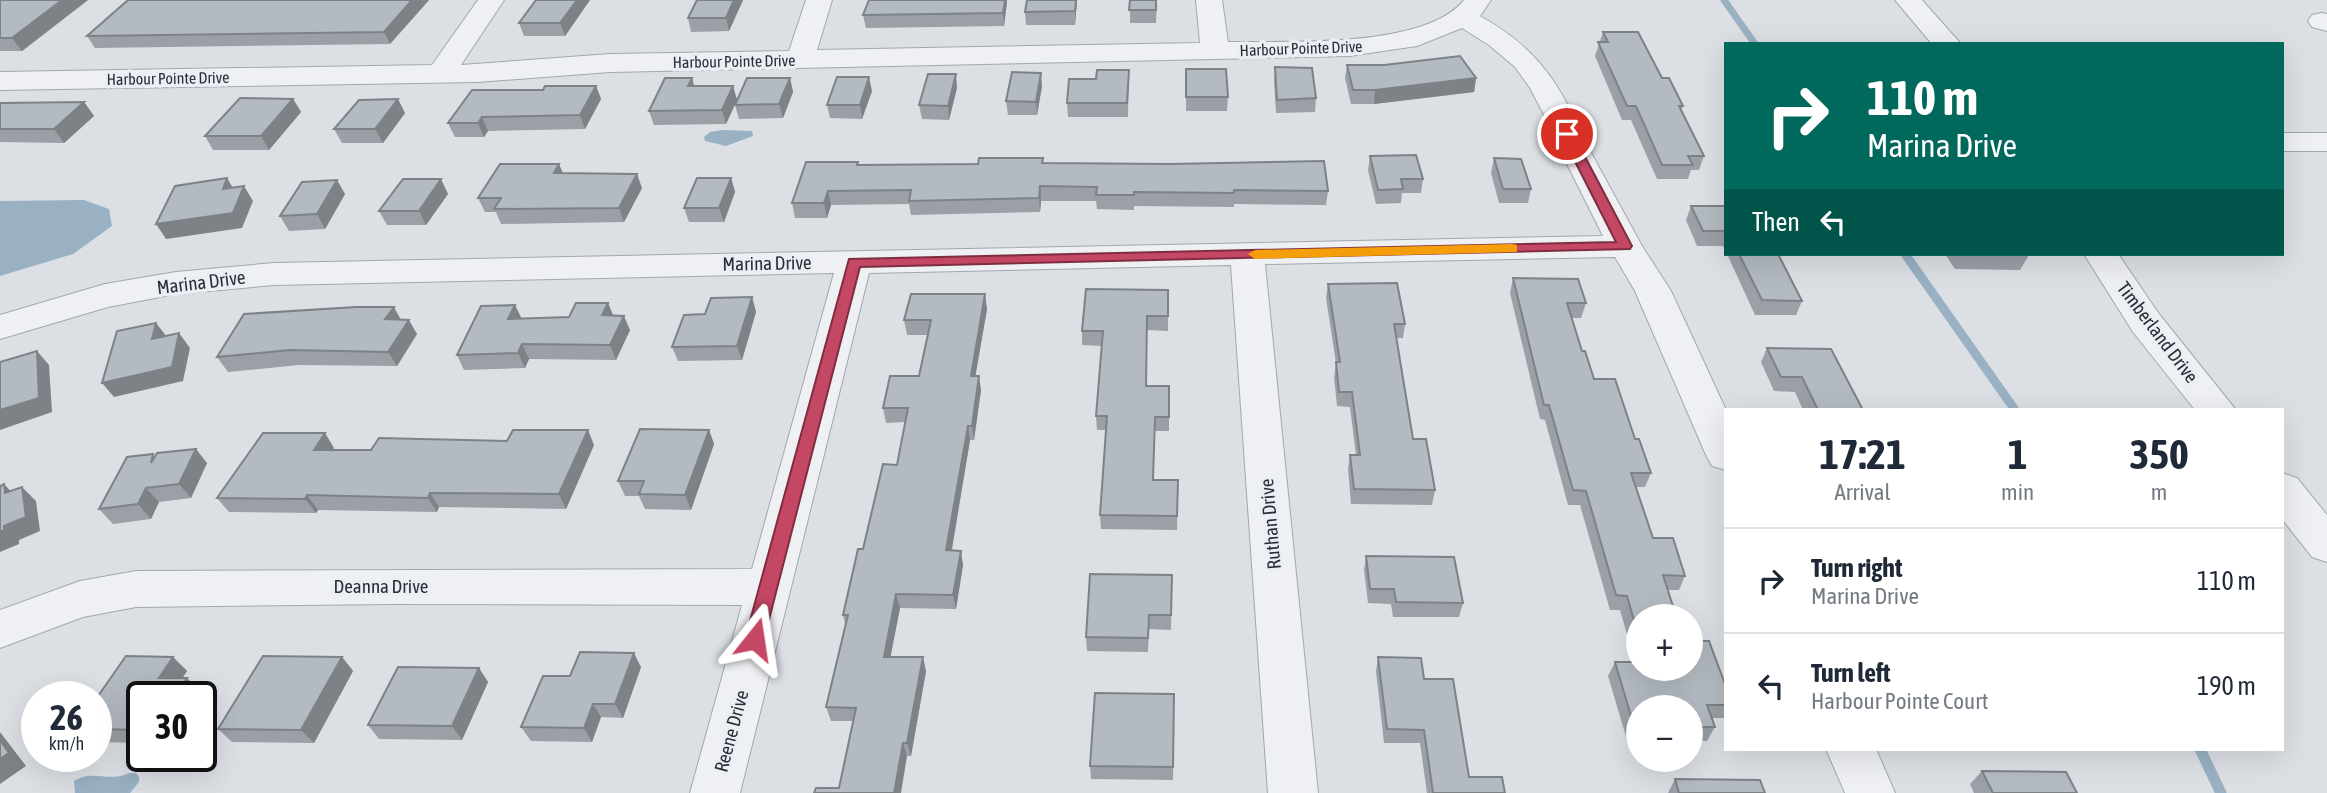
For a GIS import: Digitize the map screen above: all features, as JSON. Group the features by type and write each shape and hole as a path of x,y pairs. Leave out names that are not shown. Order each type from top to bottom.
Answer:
{"street":[{"path":"441,73 491,0"},
{"path":"800,60 818,0"},
{"path":"1209,0 1215,51"},
{"path":"1908,0 1945,42"},
{"path":"1471,9 1488,31 1524,60 1546,87 1625,246 1653,291 1724,451"},
{"name":"Harbour Pointe Drive","path":"0,81 441,73 610,63 1337,49 1407,40 1471,9"},
{"path":"2284,142 2327,142"},
{"name":"Marina Drive","path":"0,327 105,296 177,284 274,274 1625,246"},
{"name":"Ruthan Drive","path":"1247,255 1293,793"},
{"name":"Timberland Drive","path":"2102,256 2146,323 2215,408"},
{"name":"Reene Drive","path":"715,793 854,262"},
{"path":"2284,491 2327,545"},
{"name":"Deanna Drive","path":"0,629 80,599 136,589 393,586 768,587"},
{"path":"1852,751 1870,793"}],"water":[{"path":"752,131 753,136 726,146 705,141 704,137 710,132"},
{"path":"84,200 109,209 112,226 73,254 0,276 0,201"},
{"path":"136,773 139,777 139,782 130,793 75,793 74,781 81,778 115,777"}],"building":[{"path":"0,0 62,0 12,38 0,38"},
{"path":"128,0 412,0 384,32 87,36"},
{"path":"536,0 577,0 560,23 519,23"},
{"path":"697,0 734,0 726,18 688,18"},
{"path":"869,0 1005,0 1003,13 863,15"},
{"path":"1027,0 1076,0 1075,11 1025,12"},
{"path":"1130,0 1156,0 1156,10 1129,10"},
{"path":"1603,32 1638,32 1662,78 1669,78 1683,106 1679,106 1704,156 1688,156 1693,165 1662,165 1636,106 1627,106 1598,42 1608,42"},
{"path":"1460,56 1476,78 1375,90 1353,90 1347,65 1384,65"},
{"path":"1275,67 1312,68 1316,98 1277,100"},
{"path":"1186,69 1226,69 1228,97 1186,97"},
{"path":"1097,70 1129,70 1127,103 1067,103 1069,79 1096,79"},
{"path":"1012,72 1041,73 1036,102 1006,101"},
{"path":"928,74 956,74 948,106 919,105"},
{"path":"837,77 869,77 860,105 827,105"},
{"path":"665,78 692,78 688,86 733,86 722,110 649,111"},
{"path":"747,78 790,78 779,104 735,105"},
{"path":"545,86 596,86 580,115 482,117 478,123 448,123 472,90 543,90"},
{"path":"240,98 293,99 261,136 205,136"},
{"path":"398,99 375,129 334,129 359,100"},
{"path":"84,102 54,129 0,129 0,103"},
{"path":"1416,155 1423,179 1401,179 1403,189 1378,190 1370,156"},
{"path":"979,158 1043,158 1042,163 1324,161 1328,191 1234,190 1234,193 1134,192 1134,195 1096,195 1097,187 1040,186 1039,198 909,201 911,190 828,191 824,203 792,203 806,162 858,162 857,165 978,164"},
{"path":"1494,158 1521,159 1531,189 1503,189"},
{"path":"500,164 559,164 554,173 637,174 619,208 494,209 501,198 478,198"},
{"path":"227,178 223,189 244,186 233,213 156,224 175,186"},
{"path":"697,178 731,178 719,208 684,208"},
{"path":"403,179 441,179 419,211 379,211"},
{"path":"337,180 317,214 280,216 302,182"},
{"path":"1691,206 1724,206 1724,231 1703,231"},
{"path":"1740,256 1779,256 1802,301 1762,300"},
{"path":"1513,278 1578,279 1586,303 1567,303 1582,351 1585,351 1594,379 1615,379 1635,439 1639,439 1651,473 1631,473 1653,538 1673,538 1685,576 1663,575 1672,604 1629,604 1627,596 1616,595 1586,491 1573,490 1549,405 1544,405"},
{"path":"1397,283 1405,324 1394,324 1413,439 1426,439 1435,490 1354,489 1350,455 1360,455 1352,392 1339,392 1336,362 1340,362 1328,284"},
{"path":"1086,289 1168,290 1168,316 1147,316 1146,386 1169,386 1169,417 1155,417 1153,480 1178,480 1177,516 1100,515 1107,416 1096,416 1103,331 1082,331"},
{"path":"911,294 985,294 971,376 979,376 972,426 968,426 946,550 961,551 953,595 896,594 884,657 923,657 907,743 903,743 894,793 814,793 816,788 839,788 856,708 826,707 848,615 843,615 858,549 863,549 883,464 897,465 908,408 883,408 890,376 919,376 931,320 904,320"},
{"path":"752,297 737,346 672,347 684,315 705,314 711,298"},
{"path":"576,303 608,303 602,315 624,316 610,345 522,344 518,353 457,355 481,306 515,305 508,319 569,317"},
{"path":"394,307 385,319 409,320 388,352 290,350 217,357 244,314"},
{"path":"156,323 152,339 179,333 172,367 102,383 117,331"},
{"path":"1767,348 1831,349 1862,408 1817,408 1802,377 1781,377"},
{"path":"37,351 39,398 0,410 0,362"},
{"path":"640,429 709,430 685,495 639,494 644,481 618,481"},
{"path":"513,430 588,430 559,494 430,493 428,498 307,495 305,499 217,498 263,433 325,433 314,450 371,450 379,438 507,441"},
{"path":"196,449 179,484 146,488 138,504 99,509 127,457 153,454 151,463 157,453"},
{"path":"4,484 5,493 22,487 26,517 4,526 4,530 0,532 0,486"},
{"path":"1366,556 1454,557 1463,603 1396,602 1394,589 1370,589"},
{"path":"1090,574 1172,575 1171,615 1149,615 1148,638 1086,637"},
{"path":"1703,641 1709,641 1724,682 1724,705 1707,705 1715,727 1703,727 1703,695 1626,695 1626,699 1615,662 1626,662 1626,681 1703,681"},
{"path":"580,652 634,653 615,704 593,704 584,728 521,727 543,676 570,676"},
{"path":"126,656 173,657 159,678 187,678 185,681 126,681 126,730 112,729 112,681 109,681"},
{"path":"263,656 342,657 301,730 218,729"},
{"path":"1378,657 1421,658 1424,679 1453,679 1469,777 1502,777 1505,793 1433,793 1424,730 1387,729"},
{"path":"398,667 479,668 452,726 368,725"},
{"path":"1095,693 1174,694 1173,767 1090,766"},
{"path":"0,740 9,753 0,759"},
{"path":"1982,771 2066,772 2077,793 1993,793"},
{"path":"1675,779 1760,780 1765,793 1679,793"}],"waterway":[{"path":"1724,0 1754,42"},
{"path":"1906,256 2014,408"},
{"path":"2201,751 2221,793"}],"slow traffic":[{"path":"1255,254 1512,248"}],"route":[{"path":"755,639 854,262 1625,246 1567,134"}]}
